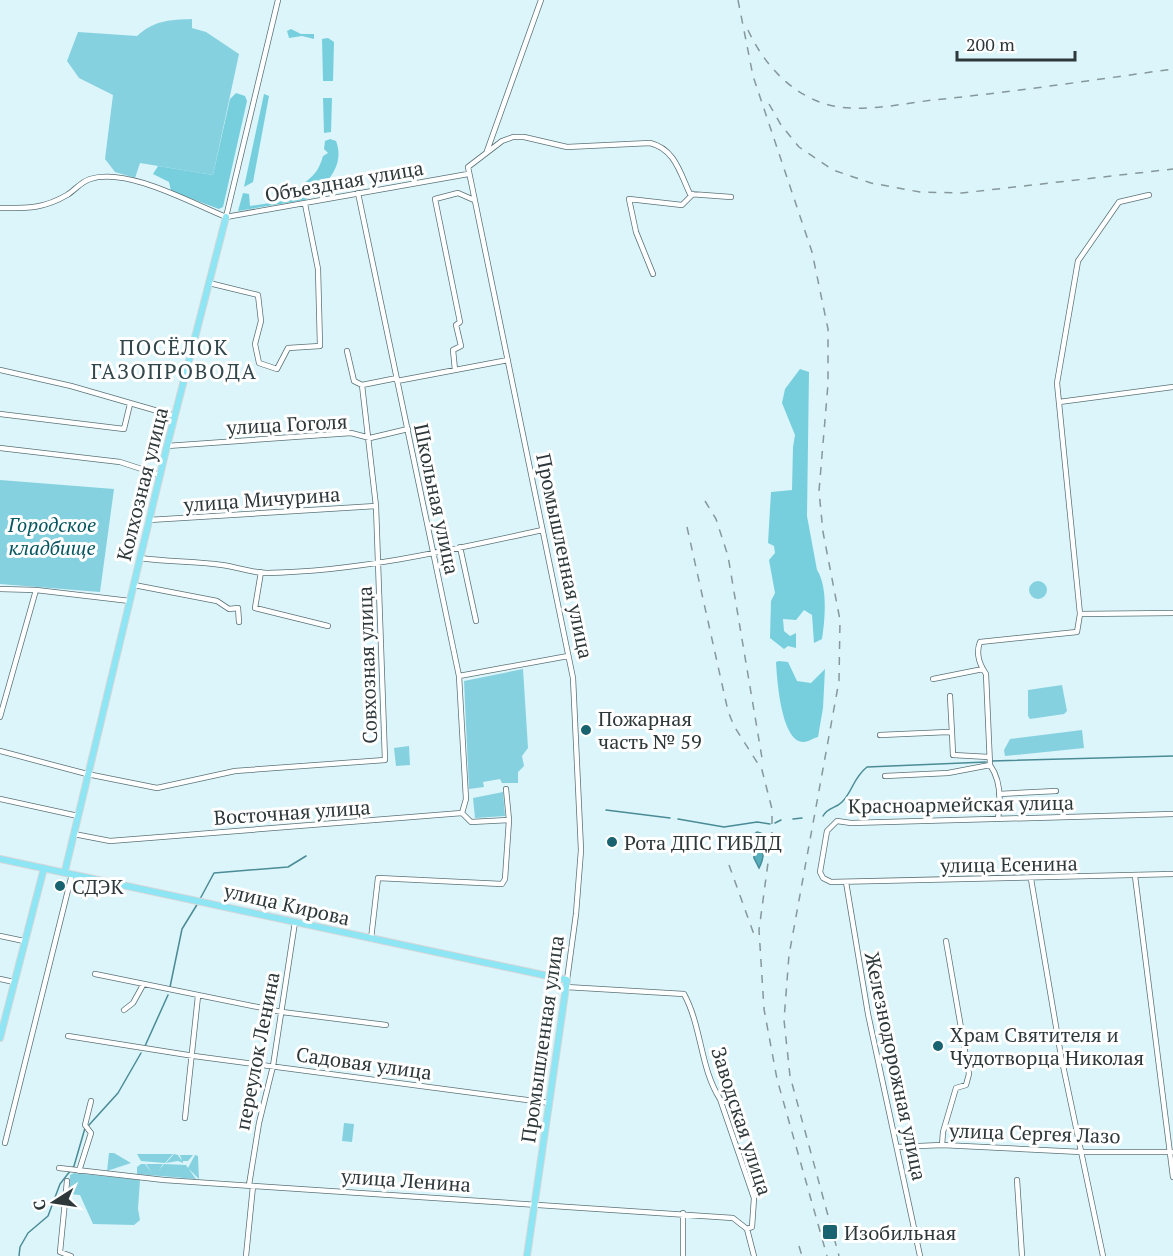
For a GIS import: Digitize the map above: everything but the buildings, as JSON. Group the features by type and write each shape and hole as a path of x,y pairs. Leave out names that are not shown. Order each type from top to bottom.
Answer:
{"main road":[{"name":"Колхозная улица","path":"65,871 167,446 226,217"},
{"name":"улица Кирова","path":"0,859 65,871 567,984"},
{"path":"0,1036 44,868"},
{"name":"Промышленная улица","path":"527,1256 567,984"}],"street":[{"name":"Колхозная улица","path":"226,217 278,0"},
{"path":"487,151 541,0"},
{"path":"468,174 468,167 487,151 513,137 524,137 567,147 650,143 662,146 671,153 690,194 730,197"},
{"name":"Объездная улица","path":"226,217 468,174"},
{"name":"Промышленная улица","path":"468,174 573,678 581,850 567,984"},
{"path":"0,208 36,208 67,195 87,180 105,176 126,178 226,217"},
{"path":"455,370 453,350 461,345 456,325 460,322 435,199 458,193 474,200"},
{"name":"Школьная улица","path":"358,194 459,676 466,799 462,813"},
{"path":"653,274 636,232 629,199 682,205 693,195"},
{"path":"999,819 997,775 990,765 989,757 986,674 978,661 977,648 980,642 1077,632 1080,614 1057,383 1078,261 1119,202 1149,195"},
{"path":"209,283 258,295 261,321 255,344 259,363 277,369 288,348 320,346 318,269 305,204"},
{"name":"Совхозная улица","path":"87,774 140,785 162,786 235,771 385,760 376,506 362,385 354,381 347,351"},
{"path":"362,385 508,360"},
{"path":"0,370 71,386 175,416"},
{"path":"1059,402 1173,387"},
{"path":"0,414 124,429 130,404"},
{"name":"улица Гоголя","path":"167,446 351,434 369,438 408,429"},
{"path":"0,448 120,462 160,475"},
{"name":"улица Мичурина","path":"149,520 376,506"},
{"path":"140,558 176,563 222,565 261,572 378,565 542,530"},
{"path":"460,547 476,621"},
{"path":"261,572 255,608 328,626"},
{"path":"134,585 217,601 229,609 238,608 239,622"},
{"path":"0,589 36,590 130,601"},
{"path":"0,717 36,590"},
{"path":"1080,614 1173,613"},
{"path":"459,676 568,656"},
{"path":"933,679 983,669"},
{"path":"950,696 953,755 989,757"},
{"path":"880,735 952,733"},
{"path":"0,751 87,774"},
{"path":"885,776 948,773 990,765"},
{"path":"371,940 378,878 502,884 506,879 509,820 506,789"},
{"path":"999,794 1056,791"},
{"path":"0,799 78,816"},
{"name":"Восточная улица","path":"74,834 110,841 129,840 462,813 471,822 509,820"},
{"name":"Красноармейская улица","path":"846,882 831,882 823,878 820,872 827,831 837,821 851,823 1173,814"},
{"path":"5,1143 72,874"},
{"name":"улица Есенина","path":"846,882 1173,874"},
{"path":"1135,876 1173,1177"},
{"path":"1030,879 1061,1056 1103,1256"},
{"name":"Железнодорожная улица","path":"846,882 868,1014 920,1256"},
{"name":"переулок Ленина","path":"246,1256 251,1186 259,1123 273,1066 295,922"},
{"path":"0,936 24,941"},
{"path":"942,1145 943,1132 956,1088 966,1085 969,1074 946,941"},
{"path":"95,974 282,1012 386,1025"},
{"path":"0,979 14,982"},
{"name":"улица Кирова","path":"567,984 684,994"},
{"path":"124,1010 133,1003 143,985"},
{"name":"Заводская улица","path":"684,994 693,1011 713,1087 720,1099 754,1198 752,1227 747,1229 754,1256"},
{"path":"185,1118 194,1056 198,996"},
{"name":"Садовая улица","path":"68,1036 194,1056 550,1103"},
{"path":"74,1171 90,1142 91,1133 85,1125 91,1101"},
{"name":"улица Сергея Лазо","path":"897,1147 942,1145 1081,1152 1171,1152"},
{"name":"улица Ленина","path":"59,1168 251,1186 683,1213 732,1218 747,1229"},
{"path":"1017,1180 1022,1256"},
{"path":"67,1181 60,1252 71,1256"},
{"path":"682,1256 683,1213"}],"green space":[{"path":"192,19 192,28 206,32 239,54 213,175 140,163 135,178 115,172 105,159 113,95 79,78 67,61 78,32 137,36 163,22"},
{"name":"Городское кладбище","path":"0,480 114,489 100,592 0,584"},
{"path":"1038,581 1044,584 1047,590 1044,596 1038,599 1032,596 1029,590 1032,584"},
{"path":"523,669 528,748 522,756 524,766 518,772 518,783 502,783 500,779 483,782 484,787 469,789 464,681"},
{"path":"1062,685 1067,711 1064,714 1030,719 1028,690"},
{"path":"1082,730 1084,748 1005,756 1004,750 1010,739"},
{"path":"409,746 410,765 396,766 394,748"},
{"path":"503,792 505,816 475,818 473,798"},
{"path":"344,1123 354,1124 352,1142 342,1141"},
{"path":"109,1153 114,1153 131,1163 107,1171"},
{"path":"137,1154 173,1154 165,1163 141,1161"},
{"path":"174,1154 178,1155 182,1161 180,1155 193,1155 183,1163 178,1161 166,1163"},
{"path":"195,1155 198,1156 199,1179 188,1168"},
{"path":"145,1164 152,1173 146,1164 163,1164 159,1170 164,1164 186,1165 196,1179 137,1174 137,1167"},
{"path":"74,1173 140,1180 138,1209 140,1220 134,1225 93,1224 80,1195 69,1194 70,1175"}],"shaded area":[{"path":"291,29 301,34 314,34 314,39 302,36 289,38 287,31"},
{"path":"328,38 334,42 333,81 323,81 322,39"},
{"path":"236,93 245,96 247,101 223,207 219,209 171,191 169,182 153,174 158,166 213,175 230,99"},
{"path":"264,94 269,96 253,182 244,187"},
{"path":"323,98 332,98 331,132 324,133"},
{"path":"330,139 336,141 338,150 336,168 326,182 312,195 305,200 238,211 243,193 249,194 250,206 289,200 293,193 316,172 323,156 328,153 324,149 325,141"},
{"path":"800,369 809,372 807,516 817,570 823,585 825,613 822,639 814,643 812,615 804,610 796,620 783,619 784,631 790,636 796,633 796,648 788,646 784,649 770,638 771,601 775,593 769,560 775,553 774,546 768,543 771,492 792,490 795,435 782,403 785,389"},
{"path":"776,662 788,662 797,681 811,683 825,669 823,708 818,737 804,742 796,740 790,732 779,695"},
{"path":"757,832 761,833 763,847 759,868 754,858 753,835"}],"waterway":[{"path":"991,761 1173,756"},
{"path":"823,816 842,802 867,767 986,762"},
{"path":"606,810 670,818"},
{"path":"793,819 802,818"},
{"path":"678,819 724,827 757,822 770,824"},
{"path":"775,823 781,820"},
{"path":"200,899 214,873 288,867 306,856"},
{"path":"170,987 182,929 198,903"},
{"path":"145,1046 168,995"},
{"path":"89,1125 118,1093 141,1053"},
{"path":"19,1256 20,1247 28,1233 48,1216 60,1184 74,1166 85,1128"}],"railway":[{"path":"738,0 753,76 812,252 828,329 828,384 819,491 823,532 840,620 839,681 789,955 784,1020 790,1076 839,1256"},
{"path":"748,30 770,66 791,86 815,100 842,107 881,107 1173,69"},
{"path":"769,104 781,125 799,147 833,170 871,183 920,192 962,193 1173,169"},
{"path":"705,501 716,519 728,556 763,764"},
{"path":"687,527 728,711 734,726 762,770 772,809 772,833 759,930 764,1009 777,1079 827,1256"},
{"path":"729,865 756,940"},
{"path":"799,1246 802,1256"}],"place":[{"name":"Пожарная часть № 59","path":"586,730"},
{"name":"Рота ДПС ГИБДД","path":"612,842"},
{"name":"СДЭК","path":"60,886"},
{"name":"Храм Святителя и Чудотворца Николая","path":"938,1046"},
{"name":"Изобильная","path":"830,1232"}],"district":[{"name":"ПОСЁЛОК ГАЗОПРОВОДА","path":"174,359"}]}
